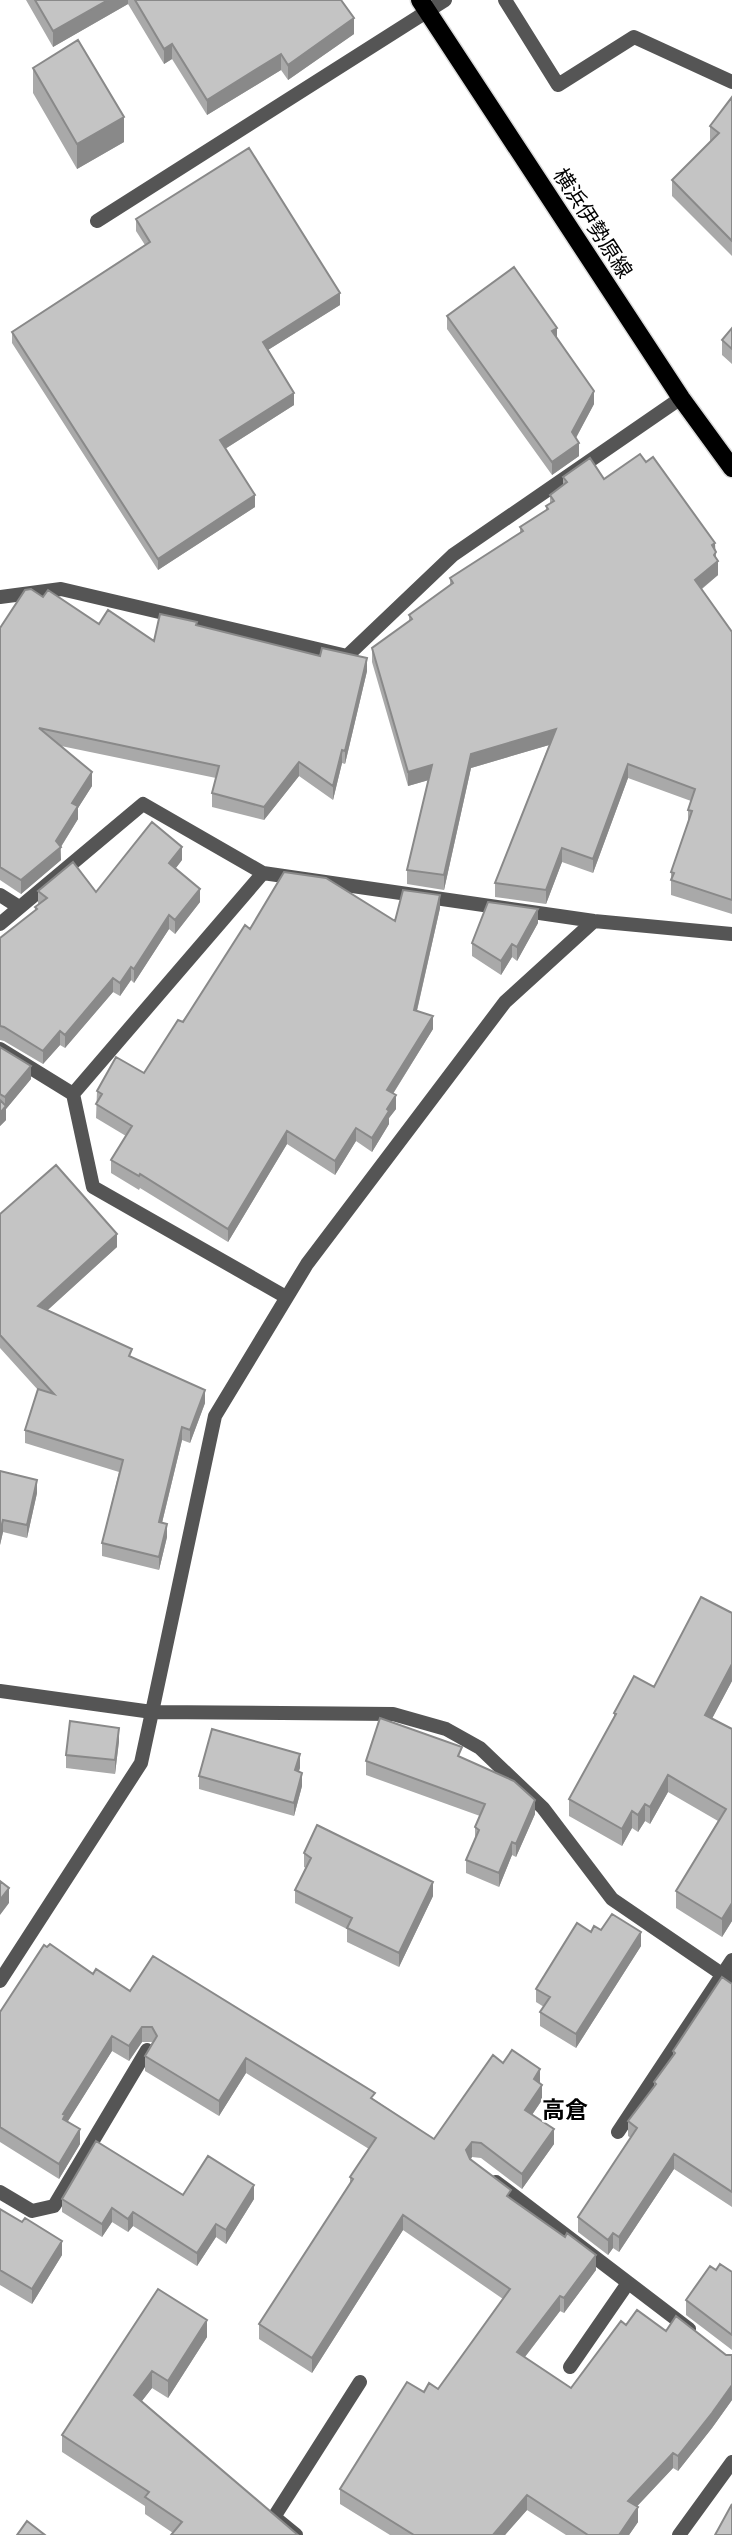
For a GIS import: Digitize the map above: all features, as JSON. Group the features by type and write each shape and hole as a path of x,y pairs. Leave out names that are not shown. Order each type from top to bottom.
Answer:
{"main road":[{"name":"横浜伊勢原線","path":"423,5 681,398 732,468"}],"street":[{"path":"97,221 423,5 445,0"},
{"path":"505,0 558,85 634,37 732,82"},
{"path":"0,597 61,589 347,656 453,555 681,398"},
{"path":"0,924 143,804 263,873 594,921 732,934"},
{"path":"73,1094 263,873"},
{"path":"0,895 19,907"},
{"path":"0,1981 141,1763 215,1416 307,1264 505,1002 594,921"},
{"path":"0,1049 73,1094 93,1187 286,1297"},
{"path":"0,1691 152,1712 393,1714 446,1729 480,1748 542,1808 612,1899 727,1978"},
{"path":"618,2132 727,1978 732,1959"},
{"path":"0,2192 32,2211 54,2206 147,2050"},
{"path":"487,2174 701,2338"},
{"path":"570,2367 628,2283"},
{"path":"296,2535 274,2517 360,2382"},
{"path":"684,2534 732,2462"}],"building":[{"path":"35,0 108,0 53,31"},
{"path":"135,0 341,0 354,18 288,65 281,54 207,100 172,44 164,49"},
{"path":"78,40 124,117 77,144 33,68"},
{"path":"732,97 732,241 672,180 719,133 710,126"},
{"path":"249,148 340,293 263,342 294,393 220,440 255,495 158,559 12,332 150,242 136,219"},
{"path":"514,267 557,328 552,331 594,391 572,432 579,443 552,462 447,316"},
{"path":"732,328 732,349 722,340"},
{"path":"640,454 646,462 653,457 715,543 712,545 718,561 695,580 732,632 732,900 671,880 674,873 671,872 692,811 688,810 695,789 628,764 593,859 562,848 546,890 495,883 556,729 471,754 444,875 407,870 432,765 408,772 372,648 412,619 409,615 453,583 450,578 523,531 520,527 548,509 546,506 554,501 550,495 567,482 563,477 590,458 604,479"},
{"path":"31,589 43,597 48,590 99,624 108,610 154,641 160,614 320,656 322,648 367,658 345,751 342,750 333,786 299,762 264,807 212,793 219,766 39,728 92,772 72,803 78,806 56,841 61,847 21,880 0,867 0,628 25,590"},
{"path":"152,822 182,847 169,863 200,889 175,920 169,915 134,969 131,967 120,983 113,978 65,1035 60,1031 43,1051 0,1026 0,938 37,909 35,907 47,898 38,891 73,862 96,892"},
{"path":"284,872 326,878 395,921 403,890 440,895 414,1010 433,1016 387,1090 396,1095 372,1138 356,1128 335,1161 287,1131 228,1229 140,1174 139,1176 111,1160 132,1126 96,1104 102,1094 97,1091 116,1057 144,1073 178,1020 183,1022 245,925 250,929"},
{"path":"488,902 538,909 517,947 512,944 501,961 472,943"},
{"path":"0,1047 31,1066 5,1097 0,1094"},
{"path":"0,1100 6,1106 0,1113"},
{"path":"56,1165 117,1234 38,1306 132,1349 129,1356 205,1390 190,1430 182,1427 159,1522 167,1524 159,1557 102,1543 123,1460 25,1430 38,1389 54,1394 0,1335 0,1214"},
{"path":"0,1471 37,1480 27,1525 3,1520 0,1532"},
{"path":"701,1597 732,1613 732,1664 705,1715 732,1729 732,1903 722,1919 676,1891 726,1809 668,1775 650,1807 645,1804 638,1815 632,1811 622,1829 569,1799 634,1676 654,1687"},
{"path":"380,1718 462,1747 458,1756 514,1781 535,1800 516,1844 512,1842 499,1873 466,1860 479,1830 475,1827 485,1804 366,1761"},
{"path":"70,1721 119,1728 115,1760 66,1755"},
{"path":"212,1729 300,1754 295,1770 302,1773 294,1803 199,1776"},
{"path":"317,1825 433,1882 399,1953 347,1928 352,1918 295,1890 311,1858 304,1853"},
{"path":"0,1881 9,1888 0,1900"},
{"path":"612,1914 641,1932 576,2034 540,2012 550,1997 536,1989 577,1923 591,1932 594,1926 601,1930"},
{"path":"50,1944 93,1974 96,1969 130,1991 153,1956 375,2093 371,2098 434,2139 493,2055 503,2063 512,2050 540,2069 534,2079 542,2085 525,2110 554,2129 522,2174 481,2143 472,2142 466,2150 470,2159 511,2190 507,2196 565,2237 567,2233 596,2255 564,2298 560,2296 517,2352 571,2388 621,2321 626,2325 637,2310 666,2331 676,2316 726,2355 732,2355 732,2385 678,2456 673,2453 628,2501 638,2507 619,2535 588,2535 527,2495 493,2535 414,2535 340,2489 407,2382 424,2392 429,2383 438,2389 510,2289 403,2215 312,2358 259,2324 353,2179 350,2177 376,2138 246,2058 219,2101 145,2056 157,2036 152,2027 142,2027 129,2046 112,2036 63,2114 63,2119 80,2129 59,2164 0,2127 0,2012 44,1945 47,1947"},
{"path":"722,1977 732,1984 732,2192 674,2154 619,2237 613,2233 608,2240 578,2217 637,2128 628,2121 656,2084 654,2082 675,2053 673,2051"},
{"path":"96,2141 183,2195 208,2156 254,2185 226,2230 216,2224 197,2253 133,2212 128,2219 112,2208 102,2224 62,2199"},
{"path":"0,2209 22,2222 25,2218 62,2241 32,2289 0,2270"},
{"path":"720,2264 732,2272 732,2335 686,2300 710,2266 716,2270"},
{"path":"158,2289 207,2320 168,2381 152,2371 134,2395 298,2535 171,2535 182,2522 145,2497 149,2492 62,2435"},
{"path":"732,2504 732,2535 715,2535"},
{"path":"27,2521 45,2535 17,2535"}],"district":[{"name":"高倉","path":"565,2110"}]}
